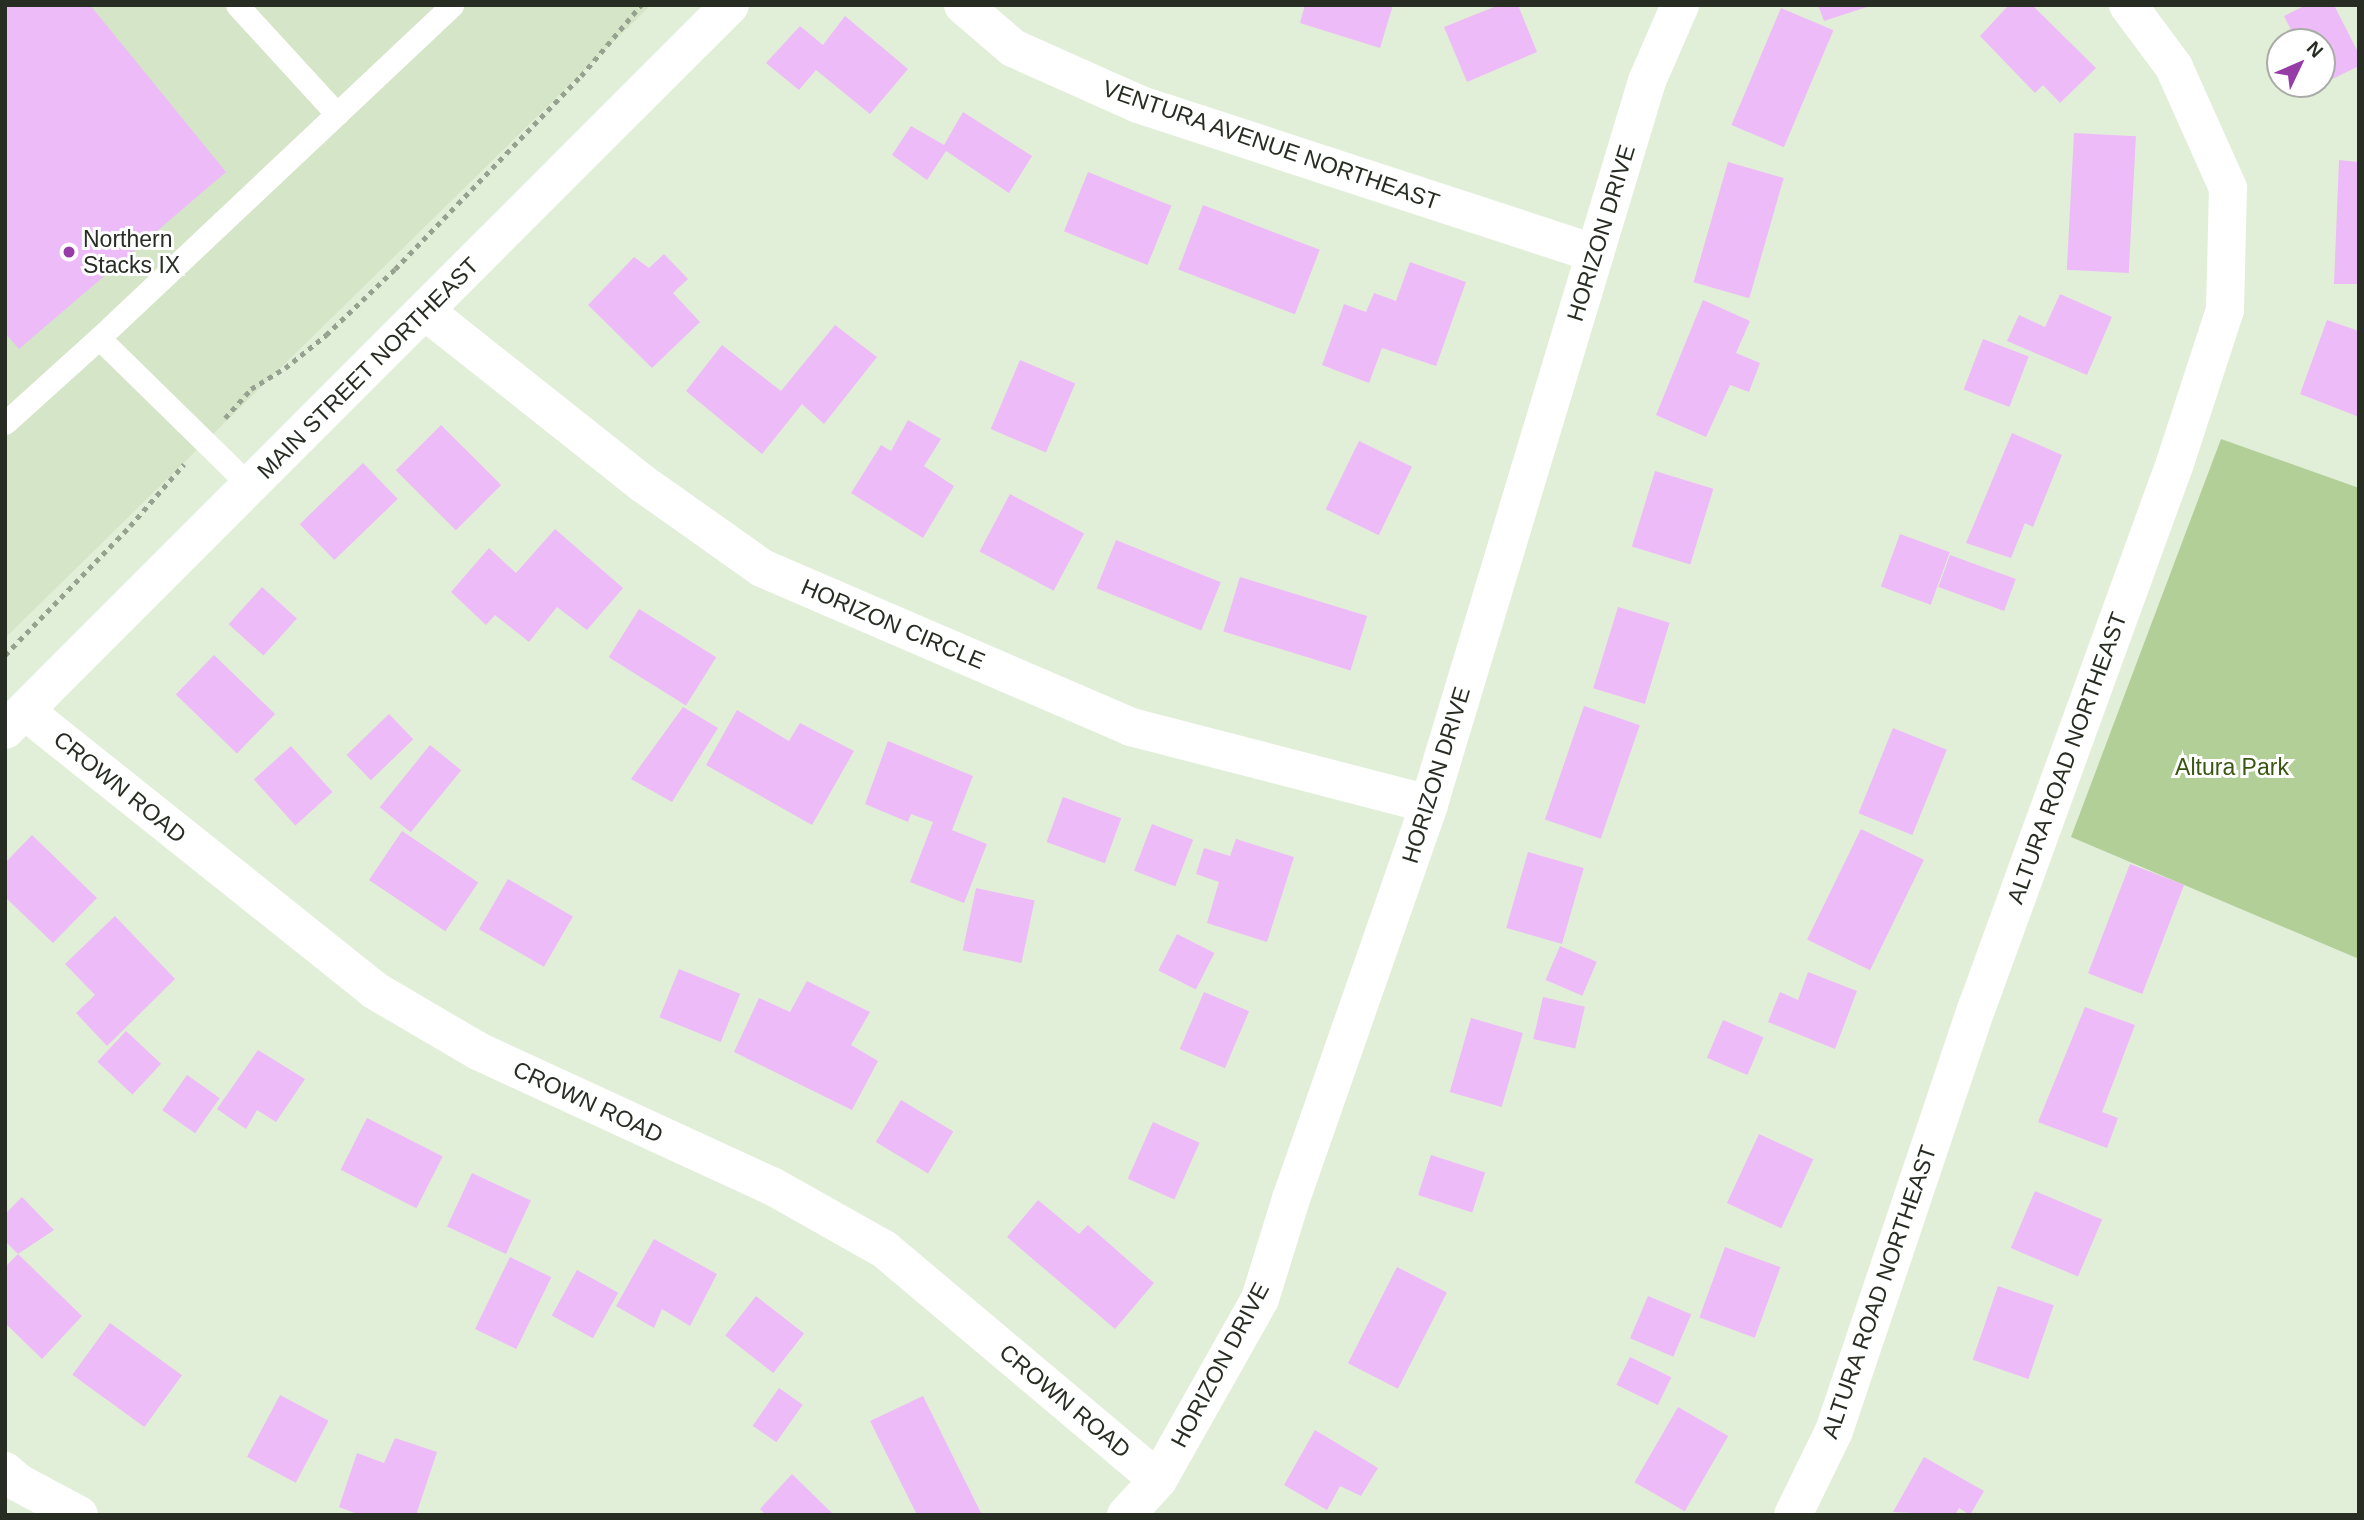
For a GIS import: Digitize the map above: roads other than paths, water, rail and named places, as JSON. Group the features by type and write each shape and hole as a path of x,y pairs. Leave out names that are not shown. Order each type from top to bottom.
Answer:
{"street":[{"name":"MAIN STREET NORTHEAST","path":"15,721 730,5"},
{"name":"VENTURA AVENUE NORTHEAST","path":"963,5 1013,48 1138,104 1595,253"},
{"name":"HORIZON DRIVE","path":"1126,1515 1158,1480 1259,1299 1291,1199 1429,804 1647,81 1680,5"},
{"name":"ALTURA ROAD NORTHEAST","path":"1793,1515 1834,1431 1977,1007 2175,463 2225,310 2228,188 2174,67 2128,5"},
{"name":"HORIZON CIRCLE","path":"425,311 642,483 762,568 1131,727 1429,804"},
{"name":"CROWN ROAD","path":"15,721 374,990 478,1051 772,1185 884,1249 1158,1480"},
{"path":"5,1471 19,1483 79,1515"}],"lane":[{"path":"237,5 337,114"},
{"path":"5,423 99,338 452,5"},
{"path":"99,338 251,487"}],"place":[{"name":"Northern Stacks IX","path":"69,252"}],"park label":[{"name":"Altura Park","path":"2232,767"}]}
